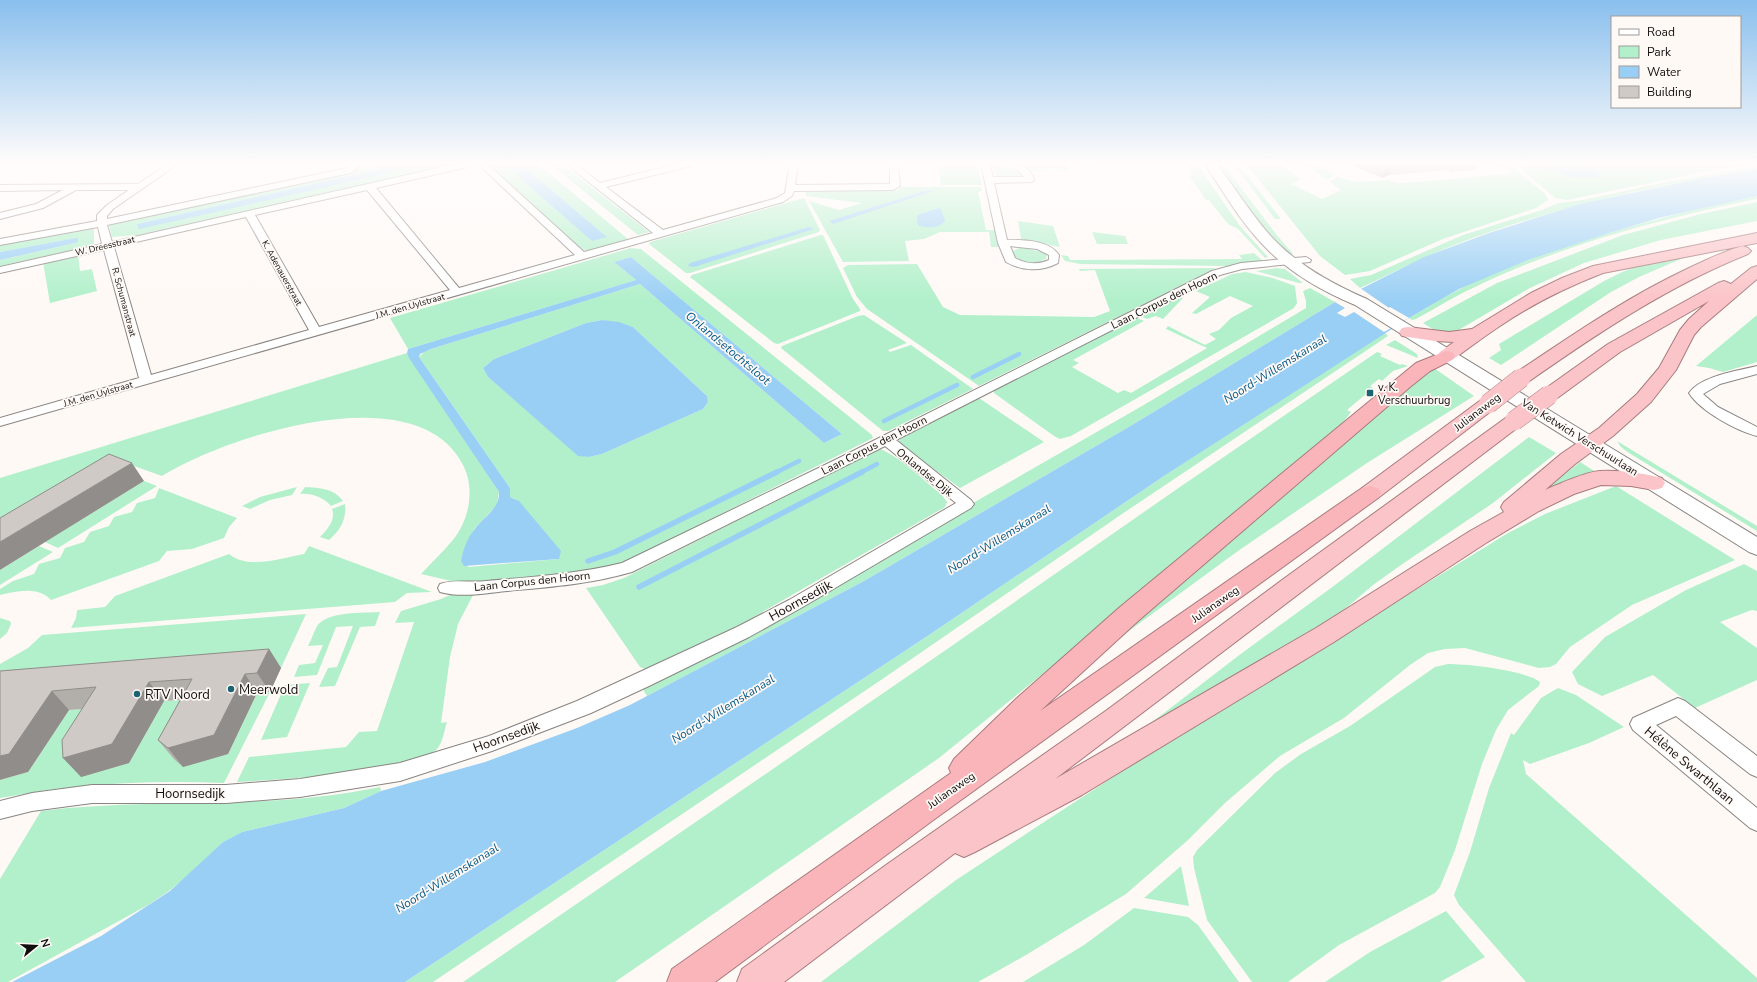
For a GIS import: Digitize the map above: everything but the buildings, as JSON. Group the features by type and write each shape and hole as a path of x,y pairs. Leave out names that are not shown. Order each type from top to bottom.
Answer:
{"highway":[{"path":"920,811 1027,706 1129,614 1423,367 1446,356 1467,343 1478,333 1546,291 1569,280 1599,269 1757,238"},
{"name":"Julianaweg","path":"685,982 920,811 1370,493 1521,378 1619,313 1663,286 1722,258 1757,246"},
{"path":"755,982 898,876 1117,718 1285,591 1614,348 1729,282 1757,271"},
{"path":"1478,536 1568,459 1606,432 1655,387 1667,370 1686,334 1695,323 1757,271"},
{"path":"1402,328 1444,338 1478,333"},
{"path":"898,876 1071,786 1325,635 1478,536 1531,506 1566,489 1599,478 1631,479 1654,483"}],"main road":[{"path":"1245,210 1263,235 1298,260"},
{"path":"1288,242 1298,260"},
{"name":"Van Ketwich Verschuurlaan","path":"1298,260 1446,356 1757,547"}],"street":[{"path":"0,216 28,210"},
{"path":"102,224 102,215 107,210"},
{"path":"0,242 102,224 167,210"},
{"name":"W. Dreesstraat","path":"0,270 268,210"},
{"path":"389,210 457,292"},
{"path":"532,210 582,256"},
{"path":"630,210 661,234"},
{"name":"J.M. den Uylstraat","path":"0,422 746,210"},
{"path":"996,210 1003,243"},
{"name":"K. Adenauerstraat","path":"249,214 316,332"},
{"name":"R. Schumanstraat","path":"102,224 146,381"},
{"name":"Laan Corpus den Hoorn","path":"446,588 477,588 588,577 626,568 840,463 884,439 1216,273 1241,266 1298,260"},
{"path":"1757,370 1699,389 1696,393 1698,398 1709,406 1757,432"},
{"name":"Onlandse Dijk","path":"884,439 966,504"},
{"name":"Hoornsedijk","path":"0,810 32,802 67,796 92,794 226,794 300,788 400,772 492,743 584,707 743,632 795,604 966,504"},
{"name":"Hélène Swarthlaan","path":"1757,768 1678,706 1640,724 1757,821"}],"green space":[{"path":"172,210 199,210 137,224 138,226 214,210 250,210 138,235 112,237 109,225"},
{"path":"536,210 569,210 607,237 575,210 593,210 628,239 589,251 578,248"},
{"path":"607,210 621,210 649,232 638,235"},
{"path":"763,210 810,210 820,230 819,232 690,273 686,273 649,244 650,242"},
{"path":"814,210 864,210 829,221 868,210 933,210 917,215 935,227 943,223 940,210 982,210 986,230 996,230 999,247 991,247 989,232 940,232 924,239 905,241 909,261 843,262"},
{"path":"1217,210 1229,210 1240,226 1268,257 1265,258 1238,229 1228,224"},
{"path":"1251,210 1258,210 1293,254 1289,254 1269,234"},
{"path":"1268,210 1274,210 1281,219 1275,219"},
{"path":"1283,210 1531,210 1443,239 1370,271 1345,275 1320,256"},
{"path":"1542,210 1562,210 1530,219 1444,249 1360,288 1350,279 1371,275 1463,235"},
{"path":"1696,210 1708,210 1613,234 1543,258 1460,294 1416,319 1412,320 1409,318 1452,293 1512,266 1546,253 1616,231"},
{"path":"1720,210 1757,210 1757,221 1661,240 1584,263 1530,288 1457,331 1439,333 1423,323 1497,283 1623,235"},
{"path":"1018,221 1053,226 1060,247 1021,239"},
{"path":"94,229 94,244 90,246 0,266 0,260 75,243 78,238 0,252 0,244 75,230"},
{"path":"1092,232 1125,236 1128,244 1097,244"},
{"path":"823,235 860,311 778,344 774,343 690,277 692,275"},
{"path":"1021,247 1045,253 1047,255 1046,259 1042,261 1025,262 1014,257 1013,251"},
{"path":"631,248 641,249 872,435 873,438 629,560 595,572 460,583 421,574 452,541 463,524 470,495 464,467 441,439 408,423 367,418 321,421 275,430 231,444 192,460 162,476 131,465 0,535 0,478 407,353 499,492 497,505 474,529 468,567 559,559 515,499 510,497 510,488 419,357 424,352 431,349 640,284 824,443 842,434 631,257 614,262 636,280 408,349 390,318","holes":["602,320 633,327 706,395 708,402 703,409 602,454 589,457 578,455 488,377 483,368 494,359 586,323"]},
{"path":"1254,253 1263,261 1227,266 1080,264 1065,261 1061,255 1068,256 1070,260 1242,259 1239,255"},
{"path":"78,254 80,271 92,269 97,291 50,303 43,262"},
{"path":"1688,256 1639,277 1611,292 1501,365 1489,358 1501,350 1499,344 1604,281 1645,263"},
{"path":"917,264 943,307 960,315 1094,317 1110,311 1095,270 1080,271 1079,269 1216,268 979,386 867,309 857,297 843,268 848,265"},
{"path":"1277,268 1285,269 1303,283 1256,271"},
{"path":"1246,272 1273,278 1295,286 1297,303 1294,308 1071,436 1060,439 1054,436 994,393 994,390 1137,318 1144,321 1073,360 1079,363 1072,367 1118,393 1124,390 1131,393 1207,348 1166,329 1168,326 1205,345 1216,339 1209,334 1219,330 1231,318 1253,306 1230,296 1196,314 1192,313 1210,297 1196,291 1232,274"},
{"path":"1310,288 1335,302 1132,425 864,581 647,696 641,686 966,507 1142,406 1306,308 1306,301 1303,291"},
{"path":"1179,296 1183,298 1163,319 1156,316 1147,319 1140,316"},
{"path":"864,315 907,343 888,350 890,352 911,345 973,389 888,431 883,431 781,348 782,346"},
{"path":"1757,315 1757,362 1723,372 1696,366"},
{"path":"1384,332 1388,336 1122,514 881,680 433,982 405,982 929,635 1164,476"},
{"path":"1395,340 1417,354 1418,358 1386,345"},
{"path":"1377,352 1382,354 1380,356 1400,365 1402,364 1408,366 1393,371 1382,381 1379,379 1370,386 1373,388 1347,410 1351,412 1336,432 939,758 615,982 463,982 1177,489"},
{"path":"1434,368 1474,396 1367,463 1238,551 1077,669 1413,379"},
{"path":"979,398 1044,442 960,488 898,443 900,439"},
{"path":"1529,437 1556,453 1493,503 1373,585 1332,620 1129,740 1238,656 1335,585"},
{"path":"1617,441 1757,526 1757,531 1629,453 1621,447"},
{"path":"879,449 885,451 902,462 942,495 947,502 945,507 747,621 648,670 640,667 586,588 603,585 624,578"},
{"path":"1580,462 1596,472 1537,496"},
{"path":"144,481 157,486 58,548 45,542"},
{"path":"1616,486 1735,560 1632,605 1570,647 1556,664 1550,667 1539,668 1465,648 1445,649 1428,653 1410,665 1344,718 1280,756 1225,803 1188,840 1126,894 1026,955 978,982 821,982 956,880 1138,761 1508,533 1545,514"},
{"path":"297,487 292,495 270,500 250,509 242,506 260,497"},
{"path":"305,487 321,488 331,491 343,501 331,506 317,496 300,494"},
{"path":"159,488 237,518 229,527 224,538 192,549 167,551 159,561 51,600 40,593 33,591 20,591 0,595 0,589 13,581 34,574 39,564 60,558 65,548 84,542 90,532 109,526 114,517 132,512 137,503 155,498"},
{"path":"345,504 344,520 336,533 329,540 320,537 332,521 332,509"},
{"path":"39,546 53,552 0,585 0,570"},
{"path":"309,546 432,592 407,593 395,602 71,628 76,618 77,610 105,607 115,596 229,554 237,559 246,561 265,562 304,554"},
{"path":"1744,564 1757,571 1757,611 1752,610 1720,622 1757,648 1757,680 1695,708 1653,675 1602,696 1578,684 1572,672 1605,637 1686,590"},
{"path":"450,595 473,595 458,624 450,657 441,723 447,722 442,740 433,753 420,758 361,770 299,778 237,782 249,757 346,747 359,732 377,731 414,622 395,623 401,611"},
{"path":"380,612 375,626 360,627 335,686 319,687 328,668 337,667 353,626 336,627 317,675 294,677 299,665 315,663 323,645 308,646 317,626 322,621 337,615"},
{"path":"306,614 281,668 0,692 0,664 28,648 42,635"},
{"path":"0,618 10,621 11,624 7,633 0,639"},
{"path":"1448,664 1469,665 1509,671 1522,674 1540,682 1539,686 1508,710 1496,730 1482,764 1455,850 1440,887 1435,893 1339,945 1288,982 1252,982 1207,920 1194,868 1193,857 1197,850 1275,773 1301,754 1350,726 1435,667"},
{"path":"310,683 287,737 261,740 285,685"},
{"path":"1558,688 1576,695 1624,727 1589,743 1530,764 1523,760 1526,774 1757,978 1757,982 1526,982 1459,905 1454,895 1470,852 1489,788 1511,733 1514,735 1541,698"},
{"path":"270,692 224,783 167,782 92,785 55,789 0,798 0,780 28,772 69,710 112,706 83,776 129,763 164,701 206,698 181,765 182,766 228,754 257,693"},
{"path":"380,787 381,791 344,808 242,832 223,842 187,876 169,891 148,905 8,982 0,982 0,879 41,811 83,807 295,799"},
{"path":"1181,866 1189,906 1144,898"},
{"path":"1134,908 1188,917 1198,925 1239,982 1023,982 1084,945"},
{"path":"1446,911 1485,957 1440,982 1325,982 1370,952"}],"water":[{"path":"199,210 225,210 139,229 137,224"},
{"path":"556,210 575,210 607,237 592,241"},
{"path":"864,210 876,210 833,224 829,221"},
{"path":"933,210 941,210 945,220 940,225 934,227 919,226 917,222 917,215"},
{"name":"Noord-Willemskanaal","path":"1562,210 1695,210 1659,218 1528,260 1459,289 1409,318 1164,476 929,635 405,982 12,982 101,936 170,891 223,842 242,832 344,808 381,791 485,762 577,728 630,705 864,581 1132,425 1335,302 1424,257 1489,233"},
{"path":"809,227 814,229 694,267 688,266 690,263"},
{"path":"78,238 78,242 75,243 0,260 0,252"},
{"name":"Onlandsetochtsloot","path":"631,257 842,434 824,443 640,284 431,349 420,354 419,357 510,488 510,497 519,501 561,551 559,559 464,566 461,561 467,541 478,525 494,508 499,498 499,492 409,358 407,353 408,349 636,280 614,262"},
{"path":"602,320 619,322 633,327 707,396 708,402 703,409 602,454 589,457 578,456 488,377 483,368 494,359 586,323"}],"pier":[{"path":"1360,288 1389,308 1390,307 1409,318 1384,332 1354,312 1345,317 1337,313 1345,308 1335,302"}],"waterway":[{"path":"973,377 1019,354"},
{"path":"884,421 957,385"},
{"path":"777,472 799,461"},
{"path":"860,473 877,464"},
{"path":"588,561 615,552 777,472"},
{"path":"639,587 862,472"}],"place":[{"name":"v. K. Verschuurbrug","path":"1370,393"},
{"name":"Meerwold","path":"231,689"},
{"name":"RTV Noord","path":"137,694"}]}
